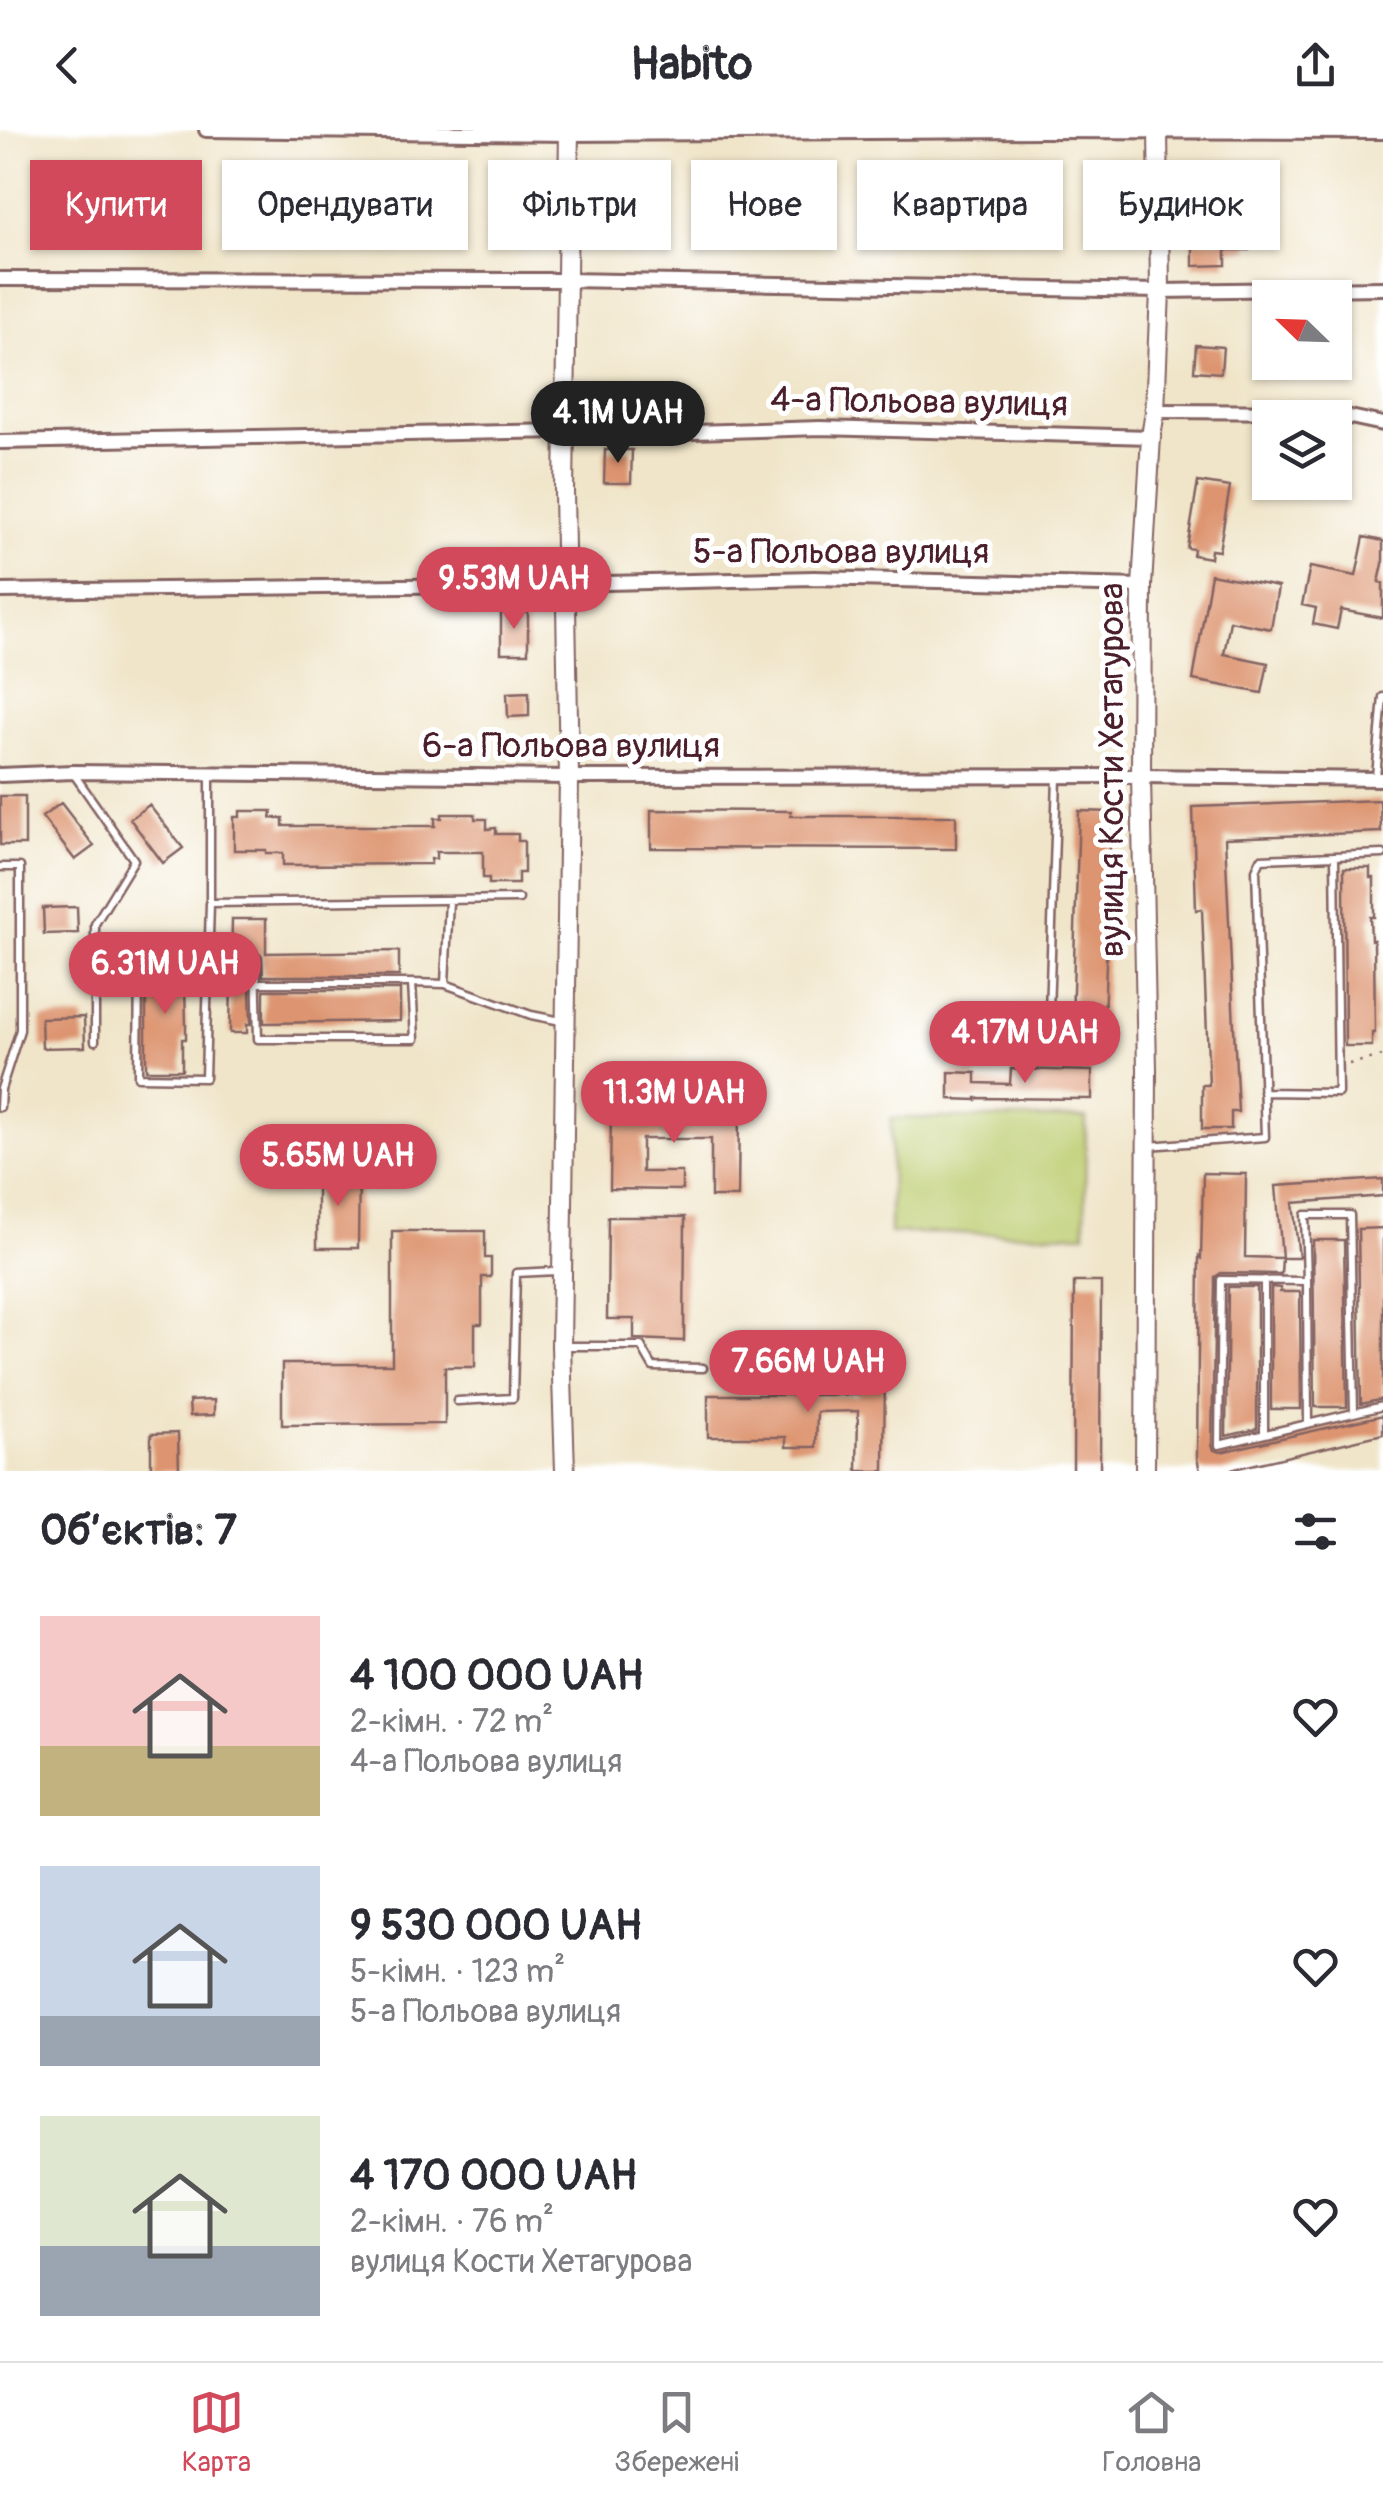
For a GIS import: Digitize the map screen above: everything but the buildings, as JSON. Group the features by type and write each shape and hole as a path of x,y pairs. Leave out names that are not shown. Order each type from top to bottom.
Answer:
{"street":[{"path":"206,130 1383,132"},
{"name":"вулиця Кости Хетагурова","path":"1145,1471 1142,586 1160,291 1158,131"},
{"path":"564,1471 561,1346 569,777 565,434 569,132"},
{"path":"0,279 566,280 1160,291 1383,288"},
{"path":"1155,411 1327,412 1383,424"},
{"name":"4-а Польова вулиця","path":"0,442 820,428 1151,437"},
{"name":"5-а Польова вулиця","path":"0,591 814,578 1142,586"},
{"name":"6-а Польова вулиця","path":"0,774 1379,778"}],"lane":[{"path":"1379,778 1383,697"},
{"path":"72,772 134,860 95,924 94,1041"},
{"path":"208,957 139,958 138,1077 205,1078 210,904 210,772"},
{"path":"1049,1012 1057,776"},
{"path":"1146,1146 1264,1136 1256,870 1261,859 1383,854"},
{"path":"1263,1092 1338,1093 1335,856"},
{"path":"0,867 20,867 20,1030 0,1089 0,1107"},
{"path":"210,904 518,899"},
{"path":"445,984 449,900"},
{"path":"256,959 258,1038 415,1039 412,983"},
{"path":"256,983 445,984 531,1015 567,1022"},
{"path":"1308,1424 1305,1215 1350,1215 1354,1413"},
{"path":"456,1401 513,1398 516,1273 562,1271"},
{"path":"1307,1281 1221,1280 1219,1445 1383,1406"},
{"path":"1264,1280 1264,1434"},
{"path":"561,1346 641,1346 653,1368 704,1368"}],"path":[{"path":"1338,1066 1383,1056"}],"green space":[{"path":"891,1118 1086,1118 1085,1234 890,1233"}]}
